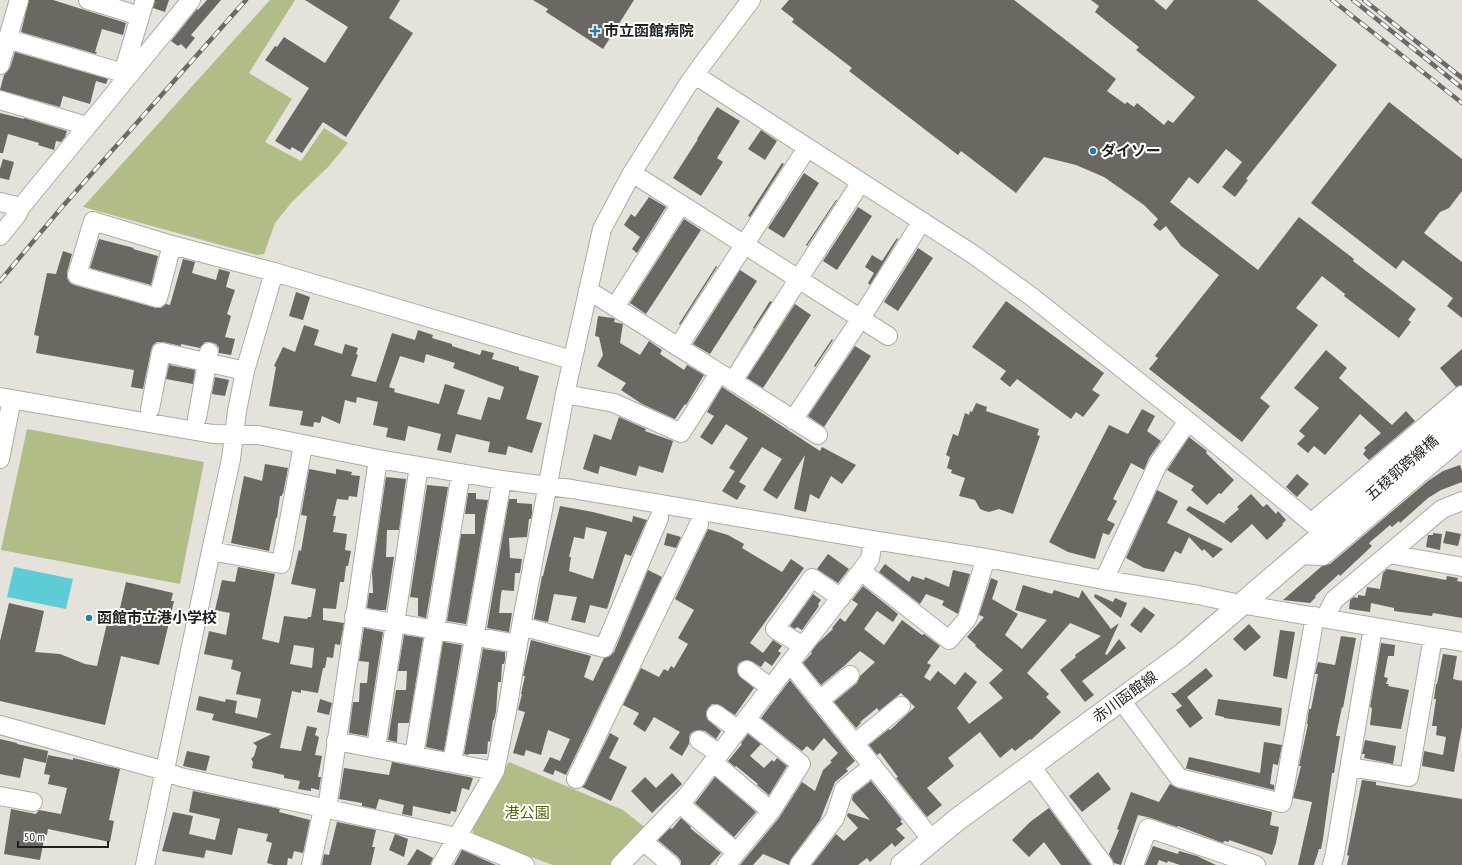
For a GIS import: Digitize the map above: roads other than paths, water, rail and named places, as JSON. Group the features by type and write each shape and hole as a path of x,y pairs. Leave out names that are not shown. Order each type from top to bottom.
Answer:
{"main road":[{"name":"五稜郭跨線橋","path":"1341,520 1462,416"},
{"name":"赤川函館線","path":"902,865 958,819 1182,655 1240,604 1300,555 1319,528 1341,520"}],"street":[{"path":"0,65 19,0"},
{"path":"88,0 143,8 126,74"},
{"path":"0,236 126,74 191,0"},
{"path":"441,865 495,771 565,394 602,229 632,173 695,75 751,0"},
{"path":"8,39 126,74"},
{"path":"695,75 974,255 1032,297 1188,421 1319,528 1462,395"},
{"path":"0,100 87,126"},
{"path":"678,347 807,148"},
{"path":"632,173 888,336"},
{"path":"565,394 614,403 681,433 726,377 799,279 861,182"},
{"path":"0,202 22,207"},
{"path":"615,307 681,204"},
{"path":"172,245 158,298 77,275 93,221 172,245 274,272 572,360"},
{"path":"793,420 861,318 922,221"},
{"path":"146,865 231,459 236,411 245,371 274,272"},
{"path":"588,290 818,435"},
{"path":"150,409 161,352 208,357 245,371"},
{"path":"197,418 208,357"},
{"path":"0,459 6,398 213,434 258,435 378,459 502,480 572,489 986,558 1462,642"},
{"path":"1104,580 1158,464 1188,421"},
{"path":"1300,555 1323,556 1462,438"},
{"path":"211,551 280,564 303,445"},
{"path":"311,865 325,809 378,459"},
{"path":"376,748 419,466"},
{"path":"414,755 461,473"},
{"path":"452,763 502,480"},
{"path":"1121,700 1179,778 1282,803 1320,617 1334,600 1442,509 1462,501"},
{"path":"521,626 604,648 659,518"},
{"path":"576,779 699,524"},
{"path":"620,865 680,804 716,759 862,571 870,559 873,540"},
{"path":"1389,554 1462,567"},
{"path":"862,571 950,640 967,619 986,558"},
{"path":"803,646 775,629 812,578 841,598"},
{"path":"354,616 518,644"},
{"path":"1332,865 1373,626"},
{"path":"1350,767 1409,777 1433,637"},
{"path":"790,663 932,840"},
{"path":"747,670 771,688"},
{"path":"820,700 850,675"},
{"path":"855,744 901,706"},
{"path":"680,804 731,859 771,811 801,764 742,724 716,714"},
{"path":"0,726 165,771 180,777 457,837 525,865"},
{"path":"699,740 712,749 716,759 771,811"},
{"path":"336,741 495,771"},
{"path":"799,865 835,818 844,789 873,766"},
{"path":"1031,766 1104,865"},
{"path":"0,796 33,802"},
{"path":"1134,865 1148,828 1256,865"},
{"path":"643,841 671,865"}],"water":[{"path":"14,567 73,579 66,609 7,597"}],"railway":[{"path":"0,281 62,207 246,0"},
{"path":"1332,0 1462,103"},
{"path":"1353,0 1462,88"},
{"path":"1364,0 1462,78"}],"place":[{"name":"市立函館病院","path":"595,31"},
{"name":"ダイソー","path":"1093,151"},
{"name":"函館市立港小学校","path":"89,618"}],"park label":[{"name":"港公園","path":"527,813"}]}
